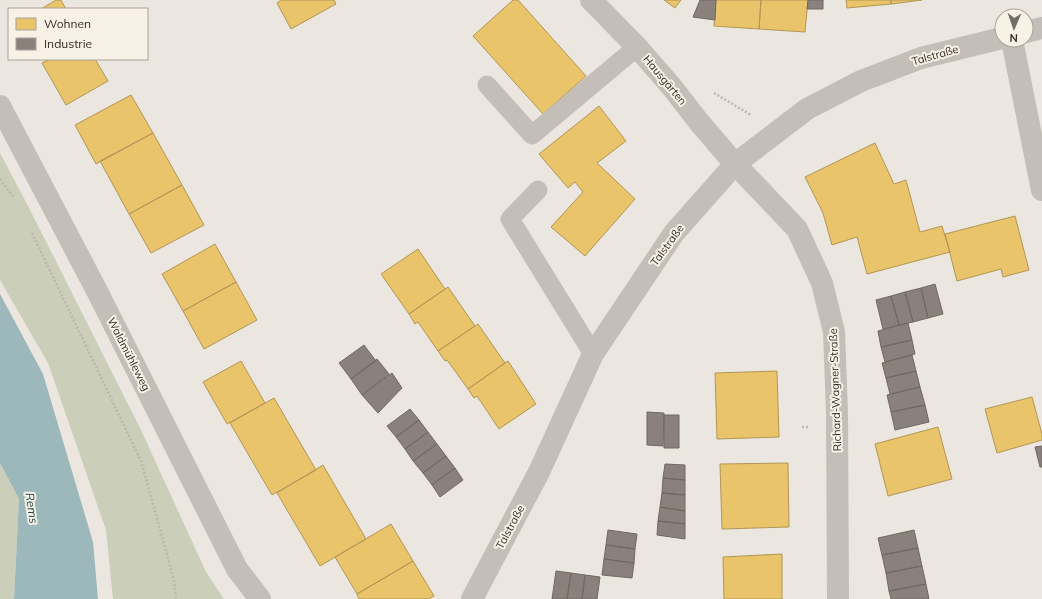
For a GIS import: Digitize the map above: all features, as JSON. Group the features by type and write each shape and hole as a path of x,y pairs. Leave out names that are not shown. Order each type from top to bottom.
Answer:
{"street":[{"name":"Hausgärten","path":"591,0 637,47 735,164"},
{"name":"Talstraße","path":"472,599 539,472 593,354 674,233 735,164 807,110 861,81 921,58 994,40"},
{"path":"1014,48 1042,190"},
{"name":"Waldmühleweg","path":"0,106 97,291 237,568 260,599"},
{"name":"Richard-Wagner-Straße","path":"735,164 797,229 822,283 834,332 837,412 838,599"}],"lane":[{"path":"488,85 532,135 637,47"},
{"path":"538,190 510,219 593,354"}],"path":[{"path":"0,178 18,204"},
{"path":"31,232 141,461 174,580 176,599"}],"green space":[{"path":"0,153 141,430 206,572 224,599 113,599 106,530 48,363 0,280"},
{"path":"0,463 19,499 14,599 0,599"}],"water":[{"name":"Rems","path":"0,294 43,374 93,542 98,599 14,599 19,499 0,463"}],"building: Wohnen":[{"path":"56,0 61,0 65,8 43,8"},
{"path":"281,0 334,0 336,4 291,29 277,3"},
{"path":"513,0 518,0 586,76 543,114 473,36"},
{"path":"664,0 681,0 675,8"},
{"path":"716,0 761,0 759,29 714,26"},
{"path":"761,0 808,0 805,32 759,29"},
{"path":"846,0 891,0 891,4 847,8"},
{"path":"891,0 922,0 891,4"},
{"path":"48,60 96,60 108,81 66,105 42,63"},
{"path":"131,95 153,133 96,164 75,125"},
{"path":"599,106 626,141 597,163 635,199 585,256 551,227 583,192 575,182 568,188 539,154"},
{"path":"153,133 182,185 129,214 100,161"},
{"path":"875,143 894,184 906,180 920,232 942,226 950,252 867,274 857,237 832,245 823,213 805,177"},
{"path":"182,185 204,225 151,253 129,214"},
{"path":"1015,216 1029,270 1003,277 1001,269 957,281 945,234"},
{"path":"215,244 236,282 183,311 162,274"},
{"path":"418,249 445,289 409,314 381,274"},
{"path":"236,282 257,320 204,349 183,311"},
{"path":"448,287 475,326 438,351 418,322 415,324 409,314"},
{"path":"478,324 505,363 468,389 447,360 445,361 438,351"},
{"path":"241,361 265,403 227,424 203,382"},
{"path":"508,361 536,404 499,429 477,396 474,398 468,389"},
{"path":"777,371 779,437 717,439 715,373"},
{"path":"1032,397 1042,434 1042,440 997,453 985,409"},
{"path":"274,398 316,470 272,495 230,423"},
{"path":"938,427 952,479 888,496 875,444"},
{"path":"788,463 789,527 722,529 720,464"},
{"path":"323,465 366,539 320,566 277,493"},
{"path":"391,524 413,561 357,594 335,557"},
{"path":"782,554 782,599 724,599 723,557"},
{"path":"413,561 434,596 429,599 359,599 357,594"}],"building: Industrie":[{"path":"700,0 716,0 715,20 693,17"},
{"path":"808,0 823,0 823,9 807,9"},
{"path":"935,284 943,314 928,318 921,288"},
{"path":"921,288 928,318 913,322 905,292"},
{"path":"905,292 913,322 899,325 891,296"},
{"path":"891,296 899,325 883,329 876,300"},
{"path":"908,323 912,340 881,347 878,331"},
{"path":"912,340 915,354 885,362 881,347"},
{"path":"364,345 376,361 351,379 339,363"},
{"path":"912,355 916,371 886,378 882,363"},
{"path":"377,359 389,374 362,395 351,379"},
{"path":"916,371 920,387 890,394 886,378"},
{"path":"392,373 402,388 378,413 362,395"},
{"path":"920,387 925,405 891,412 887,395"},
{"path":"925,405 929,422 895,430 891,412"},
{"path":"410,409 419,420 396,437 387,426"},
{"path":"647,412 664,413 663,446 647,445"},
{"path":"664,415 679,415 679,448 664,448"},
{"path":"419,420 428,432 405,449 396,437"},
{"path":"428,432 437,444 413,461 405,449"},
{"path":"437,444 446,456 423,473 413,461"},
{"path":"1042,446 1042,467 1040,467 1035,447"},
{"path":"446,456 455,468 432,485 423,473"},
{"path":"665,464 685,465 685,480 663,478"},
{"path":"455,468 463,480 440,497 432,485"},
{"path":"663,478 685,480 685,495 662,493"},
{"path":"662,493 685,495 685,511 660,507"},
{"path":"660,507 685,511 685,524 658,521"},
{"path":"658,521 685,524 685,539 657,535"},
{"path":"608,530 637,534 635,549 606,545"},
{"path":"914,530 918,548 882,555 878,538"},
{"path":"606,545 635,549 634,563 604,559"},
{"path":"918,548 922,566 886,573 882,555"},
{"path":"604,559 634,563 632,578 602,575"},
{"path":"922,566 926,584 889,591 886,573"},
{"path":"556,571 571,573 567,599 552,599"},
{"path":"571,573 585,575 582,599 567,599"},
{"path":"585,575 600,577 597,599 582,599"},
{"path":"926,584 929,599 891,599 889,591"}]}
